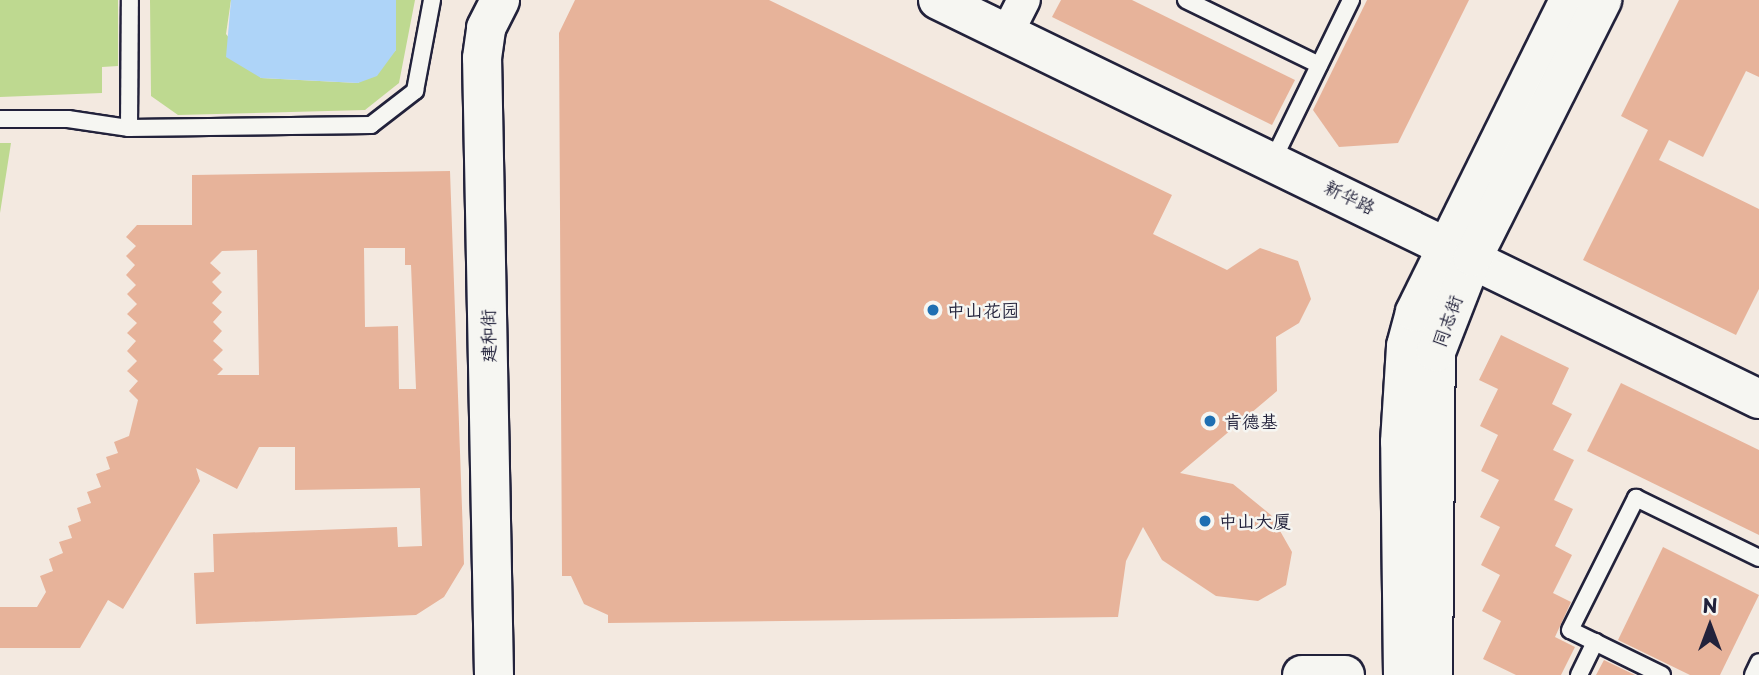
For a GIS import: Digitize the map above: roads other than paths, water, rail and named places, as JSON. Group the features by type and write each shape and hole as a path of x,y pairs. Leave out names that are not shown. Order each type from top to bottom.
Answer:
{"street":[{"name":"建和街","path":"494,675 482,58 486,28 500,0"},
{"name":"新华路","path":"938,0 1015,17 1273,160 1759,399"},
{"name":"同志街","path":"1433,675 1431,393 1444,321 1461,251 1569,0"},
{"name":"同志街","path":"1403,675 1400,442 1406,346 1415,312 1461,251 1602,0"},
{"path":"1302,675 1345,675"}],"lane":[{"path":"130,0 130,128"},
{"path":"0,119 68,119 130,128 371,125 415,91 432,0"},
{"path":"1186,0 1319,65"},
{"path":"1273,160 1351,0"},
{"path":"1662,675 1570,630 1636,498 1759,558"},
{"path":"1579,675 1595,642"},
{"path":"1753,675 1759,662"}],"water":[{"path":"231,0 396,0 396,50 377,76 358,83 261,78 226,57"}],"place":[{"name":"中山花园","path":"933,310"},
{"name":"肯德基","path":"1210,421"},
{"name":"中山大厦","path":"1205,521"}]}
